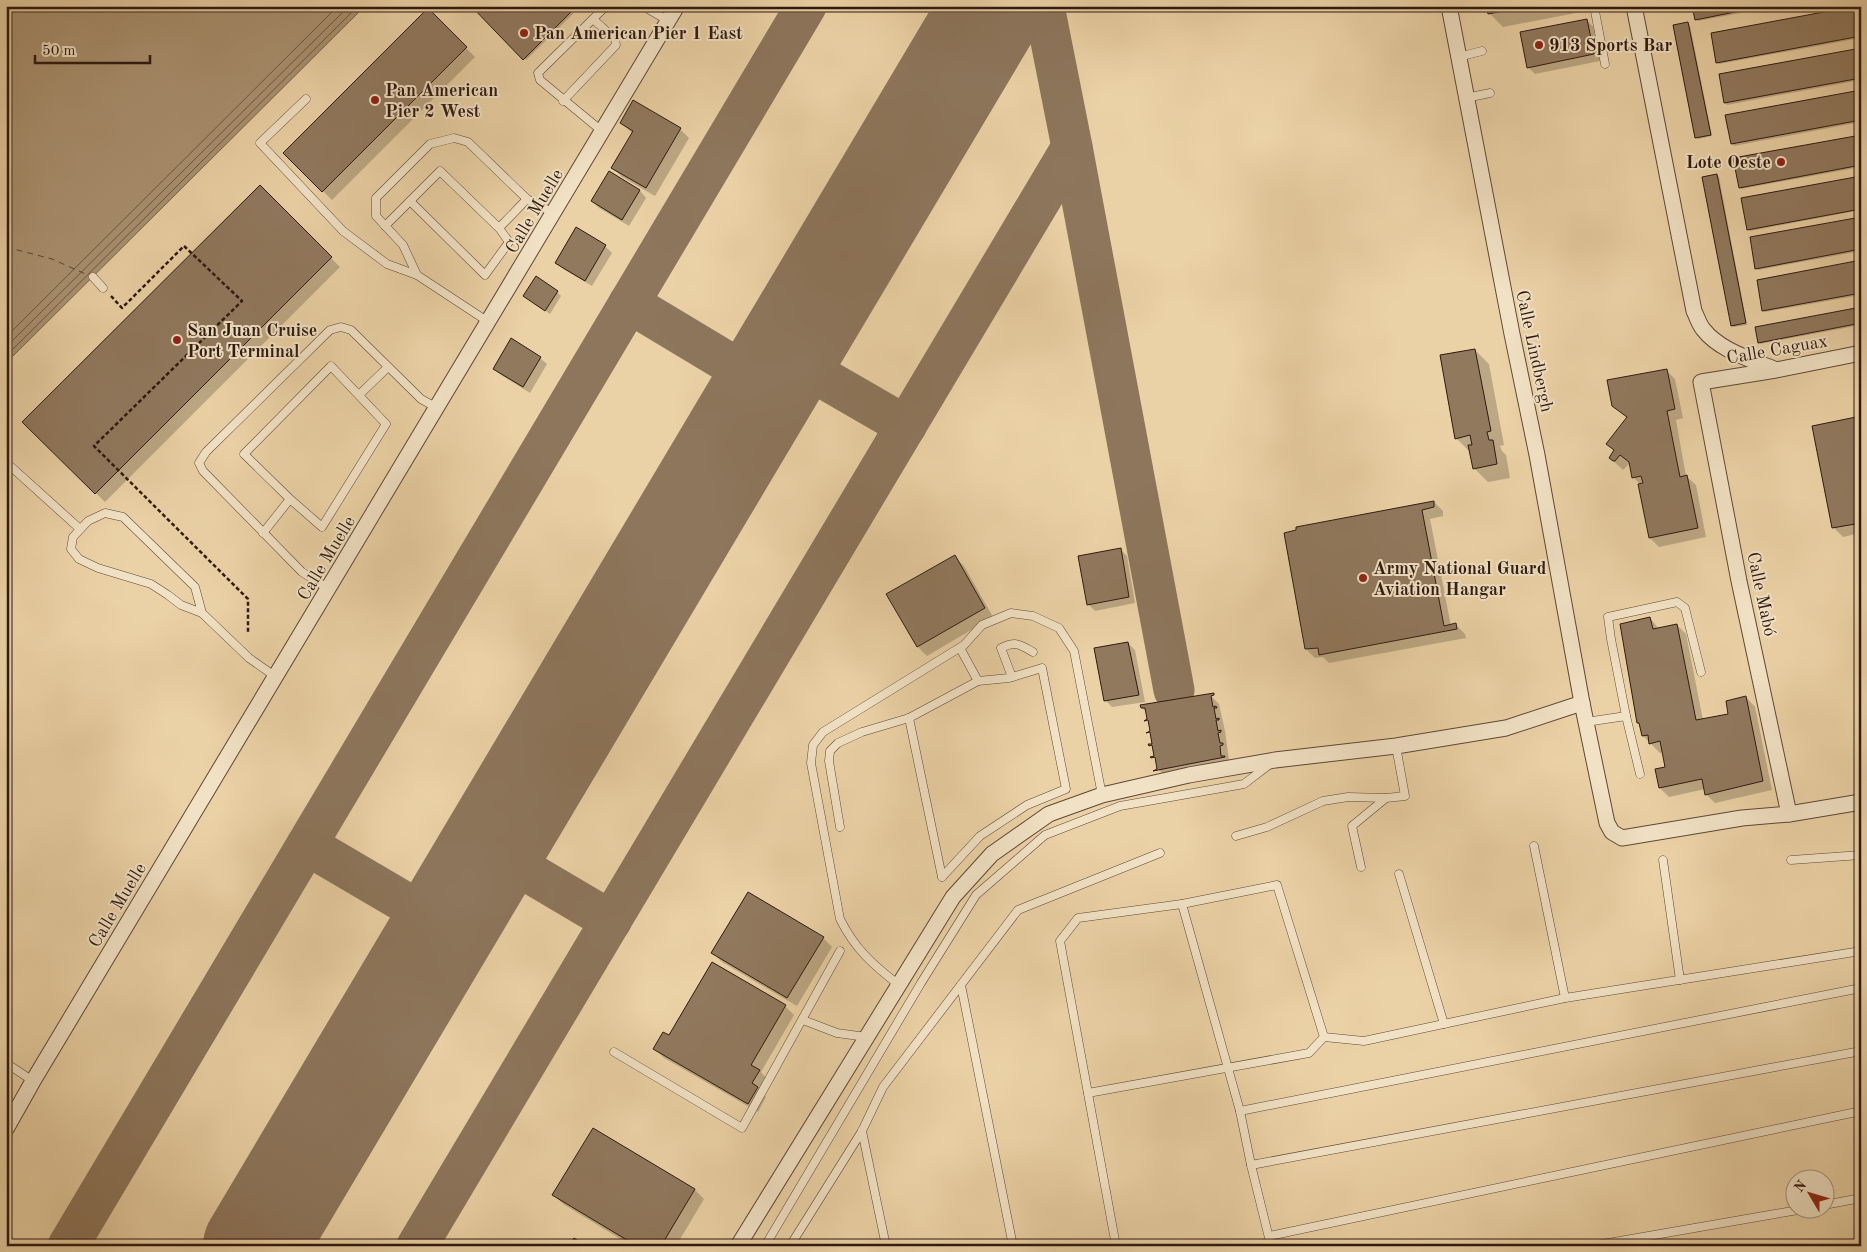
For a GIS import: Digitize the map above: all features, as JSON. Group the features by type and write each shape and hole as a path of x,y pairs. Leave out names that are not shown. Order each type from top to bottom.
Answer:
{"street":[{"name":"Calle Muelle","path":"6,1129 33,1081 439,409 677,6"},
{"name":"Calle Lindbergh","path":"1449,6 1538,455 1582,703 1607,823 1612,832 1622,838 1742,818 1789,814"},
{"path":"1634,6 1694,311 1702,328 1712,339 1739,355 1776,370"},
{"name":"Calle Caguax","path":"1700,382 1776,370 1861,353"},
{"name":"Calle Mabó","path":"1700,382 1739,580 1789,814"},
{"path":"738,1246 953,897 992,854 1049,814 1102,795 1190,775 1275,760 1396,746 1506,728 1582,703"},
{"path":"1789,814 1861,802"}],"lane":[{"path":"603,132 563,101 540,80 538,73 605,7 619,6"},
{"path":"643,6 668,21"},
{"path":"1594,6 1606,64"},
{"path":"563,101 616,45 615,39 593,19"},
{"path":"1458,56 1482,51"},
{"path":"1466,98 1490,93"},
{"path":"306,99 260,143 343,231 387,264 417,276 490,323"},
{"path":"417,276 402,245 376,216 376,198 430,144 454,138 468,142 527,199 554,214"},
{"path":"385,226 410,201 440,171 498,228 509,242 485,275 410,201"},
{"path":"498,228 527,199"},
{"path":"93,277 103,288"},
{"path":"329,589 302,572 203,471 199,463 206,452 330,330 341,327 351,330 421,399 439,409"},
{"path":"331,366 386,424 322,527 290,499 244,454 331,366"},
{"path":"359,395 388,367"},
{"path":"8,464 80,529"},
{"path":"263,533 290,499"},
{"path":"202,613 195,587 123,517 105,512 88,521 73,537 71,549 79,559 98,568 151,584 181,605 202,613 249,658 276,677"},
{"path":"1640,774 1626,716 1608,617 1676,602 1685,608 1701,672"},
{"path":"899,985 865,957 849,936 840,919 811,763 813,745 823,732 960,648 982,625 1011,613 1034,616 1059,628 1074,650 1102,795"},
{"path":"1012,677 1001,648 1012,643 1020,644 1032,652"},
{"path":"960,648 978,681"},
{"path":"840,827 829,761 830,751 838,743 862,732 909,718 978,681 1012,677 1042,668 1066,789 1027,805 980,836 942,877 909,718"},
{"path":"1586,722 1626,716"},
{"path":"1236,836 1267,827 1323,801 1348,797 1386,798 1405,796 1396,746"},
{"path":"765,1246 921,983 976,895 1045,835 1120,806 1244,784 1275,760"},
{"path":"1361,867 1352,826 1386,798"},
{"path":"1534,846 1565,998"},
{"path":"790,1246 862,1131 883,1087 1018,910 1160,853"},
{"path":"1791,860 1861,855"},
{"path":"1663,860 1680,980"},
{"path":"1398,874 1444,1024"},
{"path":"1116,1246 1060,941 1078,918 1182,904 1277,885 1324,1037"},
{"path":"1182,904 1240,1111 1271,1246"},
{"path":"1324,1037 1364,1041 1565,998 1861,951"},
{"path":"614,1052 742,1128 840,952"},
{"path":"962,985 1013,1246"},
{"path":"1240,1111 1861,988"},
{"path":"802,1020 837,1033 866,1037"},
{"path":"1088,1093 1310,1053 1324,1037"},
{"path":"1251,1165 1861,1051"},
{"path":"6,1063 33,1081"},
{"path":"1268,1236 1861,1111"},
{"path":"862,1131 886,1246"},
{"path":"1834,1203 1861,1198"},
{"path":"1591,1246 1784,1212"}],"path":[{"path":"103,288 122,308 184,246 242,301 94,446 248,598 248,634"}],"water":[{"path":"6,6 365,6 6,363"}],"pier":[{"path":"296,78 8,365 6,366 6,364"}],"building":[{"name":"Pan American Pier 1 East","path":"471,6 577,6 523,60"},
{"path":"1486,6 1528,6 1488,14"},
{"path":"1692,6 1744,6 1745,10 1695,20"},
{"path":"1761,6 1793,6 1762,12"},
{"path":"1861,6 1861,36 1716,63 1711,33"},
{"name":"Pan American Pier 2 West","path":"428,8 467,47 322,192 283,153"},
{"path":"1587,19 1594,54 1527,68 1520,32"},
{"path":"1688,22 1711,135 1695,138 1673,25"},
{"path":"1861,48 1861,78 1724,103 1719,74"},
{"path":"1861,90 1861,120 1731,144 1725,115"},
{"path":"633,100 681,128 646,188 611,168 633,131 620,123"},
{"path":"1861,135 1861,165 1739,188 1733,158"},
{"path":"609,171 640,190 622,220 591,201"},
{"path":"1717,174 1746,323 1731,326 1702,177"},
{"path":"1861,176 1861,209 1747,230 1741,198"},
{"name":"San Juan Cruise Port Terminal","path":"260,185 332,257 95,494 22,422"},
{"path":"1861,217 1861,249 1755,269 1750,237"},
{"path":"576,227 606,245 585,281 555,263"},
{"path":"1861,260 1861,293 1762,311 1757,280"},
{"path":"536,276 558,291 545,311 523,296"},
{"path":"1861,307 1861,323 1758,343 1755,327"},
{"path":"511,338 541,357 523,387 493,369"},
{"path":"1475,349 1491,431 1487,432 1489,440 1493,440 1497,464 1473,469 1468,445 1472,445 1470,435 1455,439 1440,355"},
{"path":"1667,369 1675,409 1667,411 1680,477 1687,475 1698,528 1649,538 1638,484 1643,483 1641,476 1632,478 1629,462 1620,455 1615,461 1609,458 1614,450 1606,444 1627,417 1612,406 1607,380"},
{"path":"1861,416 1861,523 1832,528 1812,426"},
{"name":"Army National Guard Aviation Hangar","path":"1434,501 1434,507 1422,510 1444,626 1456,623 1457,629 1319,655 1318,648 1305,649 1284,533 1296,530 1296,527"},
{"path":"1121,548 1129,597 1087,605 1078,556"},
{"path":"955,555 985,608 917,647 886,594"},
{"path":"1650,617 1653,629 1677,624 1696,720 1728,714 1726,701 1746,696 1763,781 1705,795 1702,779 1659,788 1655,769 1665,767 1660,741 1649,744 1648,735 1642,736 1639,723 1637,723 1620,624"},
{"path":"1128,642 1139,695 1104,701 1094,648"},
{"path":"1214,693 1211,696 1213,707 1216,706 1217,708 1214,708 1216,719 1219,718 1219,720 1216,720 1218,731 1221,730 1218,733 1220,743 1223,743 1220,746 1221,756 1225,757 1153,771 1157,769 1155,757 1150,757 1154,756 1152,745 1149,746 1148,744 1152,744 1150,732 1146,733 1150,731 1148,720 1144,721 1147,719 1145,708 1141,708 1140,705"},
{"path":"748,892 824,937 787,998 711,953"},
{"path":"712,962 786,1005 751,1065 760,1070 752,1083 758,1087 748,1104 653,1049 663,1032 669,1035"},
{"path":"593,1128 695,1189 661,1246 637,1246 552,1195"},
{"path":"574,1238 586,1246 569,1246"}],"ferry route":[{"path":"6,247 52,259 90,276"}],"taxiway":[{"path":"68,1246 806,6"},
{"path":"1044,6 1174,690"},
{"path":"417,1246 1072,147"},
{"path":"629,303 767,386"},
{"path":"785,356 906,426"},
{"path":"307,845 445,926"},
{"path":"491,850 611,921"}],"runway":[{"path":"255,1246 993,6"}],"place":[{"name":"Pan American Pier 1 East","path":"524,33"},
{"name":"913 Sports Bar","path":"1539,45"},
{"name":"Pan American Pier 2 West","path":"375,100"},
{"name":"Lote Oeste","path":"1781,162"},
{"name":"San Juan Cruise Port Terminal","path":"177,340"},
{"name":"Army National Guard Aviation Hangar","path":"1363,578"}]}
